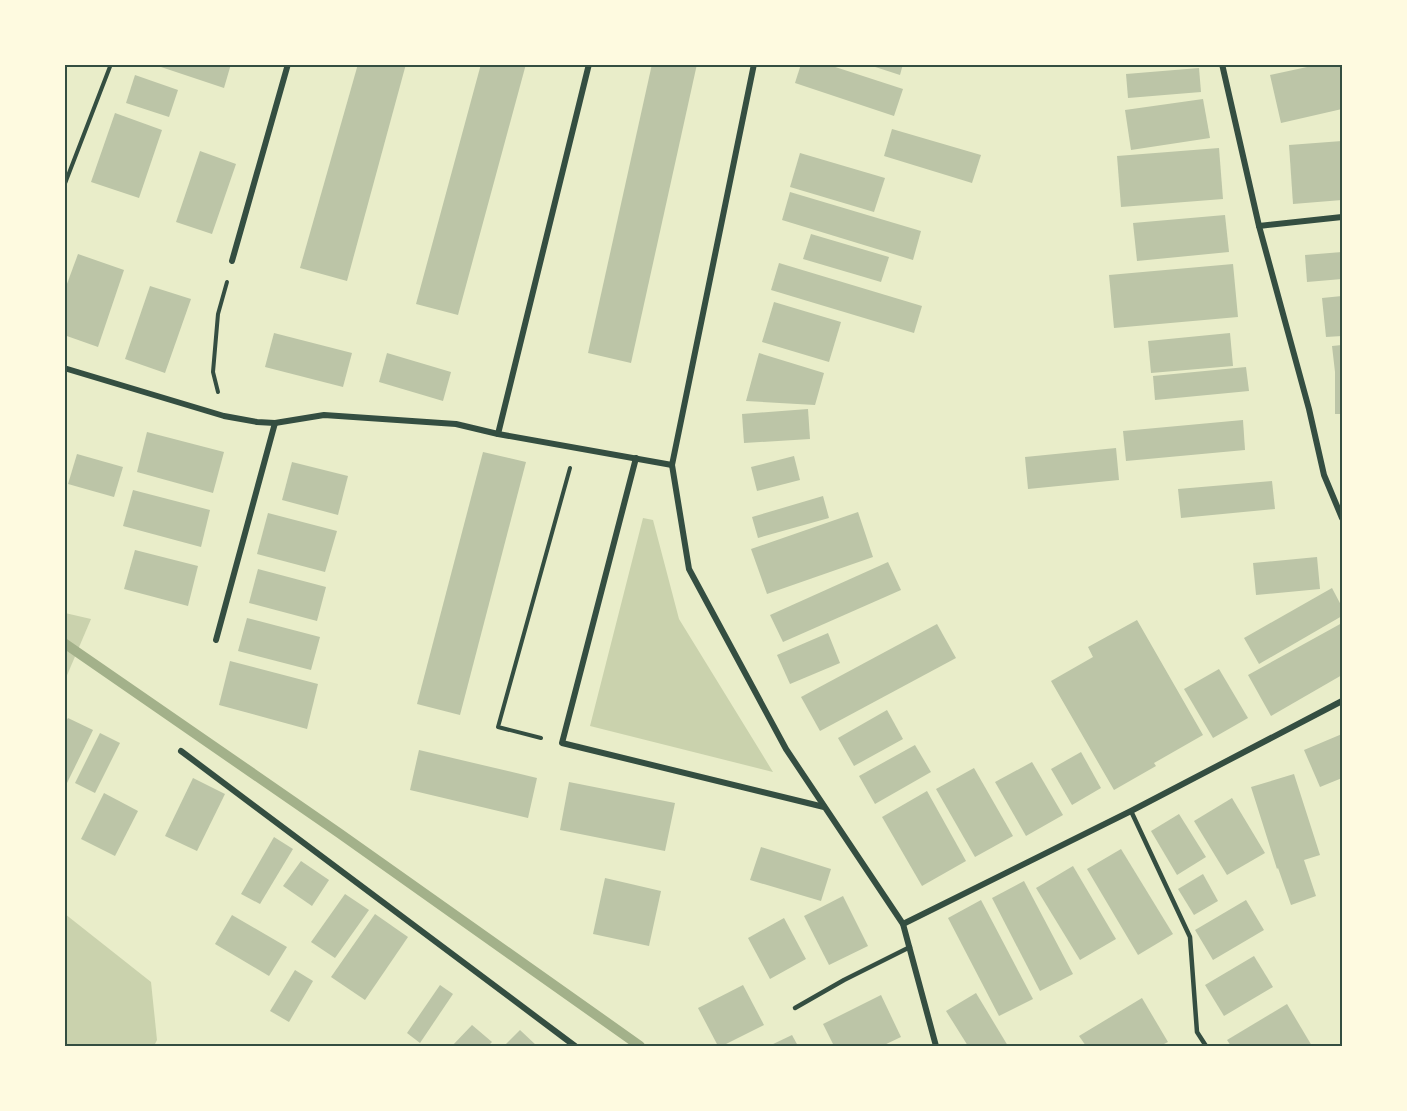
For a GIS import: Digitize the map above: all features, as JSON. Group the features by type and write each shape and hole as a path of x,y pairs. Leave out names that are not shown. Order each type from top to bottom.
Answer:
{"street":[{"path":"232,261 288,64"},
{"path":"498,434 589,64"},
{"path":"754,64 672,465 688,569 786,749 903,924 936,1047"},
{"path":"1222,64 1259,226 1309,409 1324,476 1342,518"},
{"path":"1259,226 1342,217"},
{"path":"64,368 224,416 275,423 324,415 456,424 498,434 576,446 672,465"},
{"path":"216,640 275,423"},
{"path":"636,458 562,743 824,807"},
{"path":"903,924 1131,811 1342,701"},
{"path":"181,751 575,1047"}],"lane":[{"path":"1131,811 1190,937 1197,1032 1206,1047"},
{"path":"795,1008 910,947"}],"path":[{"path":"64,186 111,64"},
{"path":"224,416 213,372 218,314 232,261"},
{"path":"562,743 498,727 576,446"}],"green space":[{"path":"643,518 653,520 679,619 773,772 590,726"},
{"path":"64,613 91,619 65,680"},
{"path":"65,914 151,982 157,1040 154,1046 65,1046"}],"building":[{"path":"152,64 231,64 224,88"},
{"path":"358,64 406,64 347,281 300,268"},
{"path":"481,64 526,64 458,315 416,304"},
{"path":"652,64 697,64 631,363 588,353"},
{"path":"801,64 826,64 903,89 894,116 795,83"},
{"path":"866,64 903,64 900,75"},
{"path":"1321,64 1342,64 1342,109 1281,123 1270,75"},
{"path":"1199,68 1201,92 1128,98 1126,74"},
{"path":"135,75 178,90 169,117 126,103"},
{"path":"1203,99 1210,138 1131,150 1125,110"},
{"path":"115,113 162,130 139,198 91,182"},
{"path":"892,129 981,155 972,183 884,156"},
{"path":"1342,141 1342,200 1293,204 1289,145"},
{"path":"1219,148 1223,199 1121,207 1117,156"},
{"path":"200,151 236,164 212,234 176,222"},
{"path":"800,153 885,178 874,212 790,187"},
{"path":"790,192 921,231 913,260 782,220"},
{"path":"1225,215 1229,252 1137,261 1133,223"},
{"path":"811,234 889,257 881,282 803,259"},
{"path":"1342,252 1342,279 1307,282 1305,255"},
{"path":"78,254 124,270 98,347 64,335 64,292"},
{"path":"779,263 922,306 914,333 771,290"},
{"path":"1233,264 1238,317 1114,328 1109,275"},
{"path":"150,286 191,299 165,373 125,359"},
{"path":"1342,296 1342,336 1326,337 1322,298"},
{"path":"774,302 841,322 829,362 762,342"},
{"path":"274,333 352,353 343,387 265,367"},
{"path":"1230,333 1233,366 1151,373 1148,341"},
{"path":"1342,345 1342,414 1335,414 1335,372 1332,346"},
{"path":"387,353 451,372 443,401 379,382"},
{"path":"759,353 824,373 815,405 746,401"},
{"path":"1246,367 1249,391 1155,400 1153,376"},
{"path":"808,409 810,439 744,443 742,414"},
{"path":"1243,420 1245,450 1126,461 1123,431"},
{"path":"147,432 224,452 213,493 137,472"},
{"path":"1116,448 1119,480 1028,489 1025,457"},
{"path":"483,452 526,462 460,715 417,704"},
{"path":"77,454 123,467 114,497 68,484"},
{"path":"794,456 800,480 757,491 751,467"},
{"path":"292,462 348,476 338,515 282,500"},
{"path":"1272,481 1275,509 1181,518 1178,489"},
{"path":"133,490 210,510 201,547 123,526"},
{"path":"823,496 829,518 758,538 752,517"},
{"path":"858,512 873,557 767,594 751,549"},
{"path":"268,513 337,531 325,572 257,554"},
{"path":"135,550 198,566 188,606 124,589"},
{"path":"1317,557 1320,589 1256,595 1253,563"},
{"path":"888,562 901,590 783,642 770,615"},
{"path":"258,569 326,587 317,621 249,603"},
{"path":"1332,588 1342,607 1342,616 1259,664 1244,638"},
{"path":"247,618 320,637 311,670 238,651"},
{"path":"1137,620 1203,735 1154,763 1156,766 1114,790 1051,681 1093,657 1088,647"},
{"path":"1342,623 1342,675 1271,716 1248,675"},
{"path":"937,624 956,658 820,731 801,697"},
{"path":"828,633 840,663 790,684 777,655"},
{"path":"230,661 318,684 307,729 219,705"},
{"path":"1219,669 1248,718 1213,738 1184,689"},
{"path":"887,710 903,739 854,766 838,738"},
{"path":"68,718 93,730 67,783 64,781 64,724"},
{"path":"100,733 120,743 95,793 75,783"},
{"path":"1342,734 1342,778 1320,787 1304,750"},
{"path":"915,745 931,772 875,804 859,776"},
{"path":"419,750 537,778 528,818 410,790"},
{"path":"1081,752 1101,788 1072,805 1051,769"},
{"path":"1032,762 1063,815 1026,836 995,782"},
{"path":"974,768 1013,836 975,857 936,789"},
{"path":"1294,774 1320,855 1304,860 1316,896 1291,905 1251,787"},
{"path":"193,778 225,794 197,851 165,836"},
{"path":"569,782 675,803 665,851 560,830"},
{"path":"927,791 966,861 922,886 882,817"},
{"path":"104,793 138,811 115,856 81,839"},
{"path":"1232,798 1265,853 1227,875 1194,821"},
{"path":"1179,814 1206,857 1177,875 1151,831"},
{"path":"274,837 293,849 260,904 241,894"},
{"path":"761,847 831,869 821,901 750,880"},
{"path":"1121,849 1173,934 1138,955 1087,869"},
{"path":"301,861 329,880 312,906 283,886"},
{"path":"1073,866 1116,939 1080,960 1036,888"},
{"path":"1203,874 1218,901 1194,915 1178,889"},
{"path":"605,878 661,891 649,946 593,934"},
{"path":"1024,881 1073,974 1040,991 992,898"},
{"path":"345,894 369,910 335,958 311,942"},
{"path":"843,896 868,946 829,965 804,916"},
{"path":"981,900 1033,999 999,1016 948,918"},
{"path":"1246,900 1264,930 1213,960 1195,930"},
{"path":"375,914 408,937 365,1000 331,977"},
{"path":"232,915 287,947 269,976 215,944"},
{"path":"784,918 806,959 770,979 748,938"},
{"path":"1254,956 1273,987 1224,1016 1205,985"},
{"path":"295,970 313,981 289,1022 270,1011"},
{"path":"440,985 453,994 420,1043 407,1033"},
{"path":"743,985 764,1025 718,1046 698,1008"},
{"path":"976,993 1008,1046 968,1046 946,1011"},
{"path":"881,995 901,1037 882,1046 834,1046 823,1024"},
{"path":"1142,998 1168,1042 1160,1046 1086,1046 1079,1036"},
{"path":"1287,1004 1312,1046 1231,1046 1227,1040"},
{"path":"472,1025 492,1042 488,1046 452,1046"},
{"path":"520,1030 537,1046 504,1046"},
{"path":"792,1035 798,1046 769,1046"}],"waterway":[{"path":"64,643 339,833 640,1046"}]}
